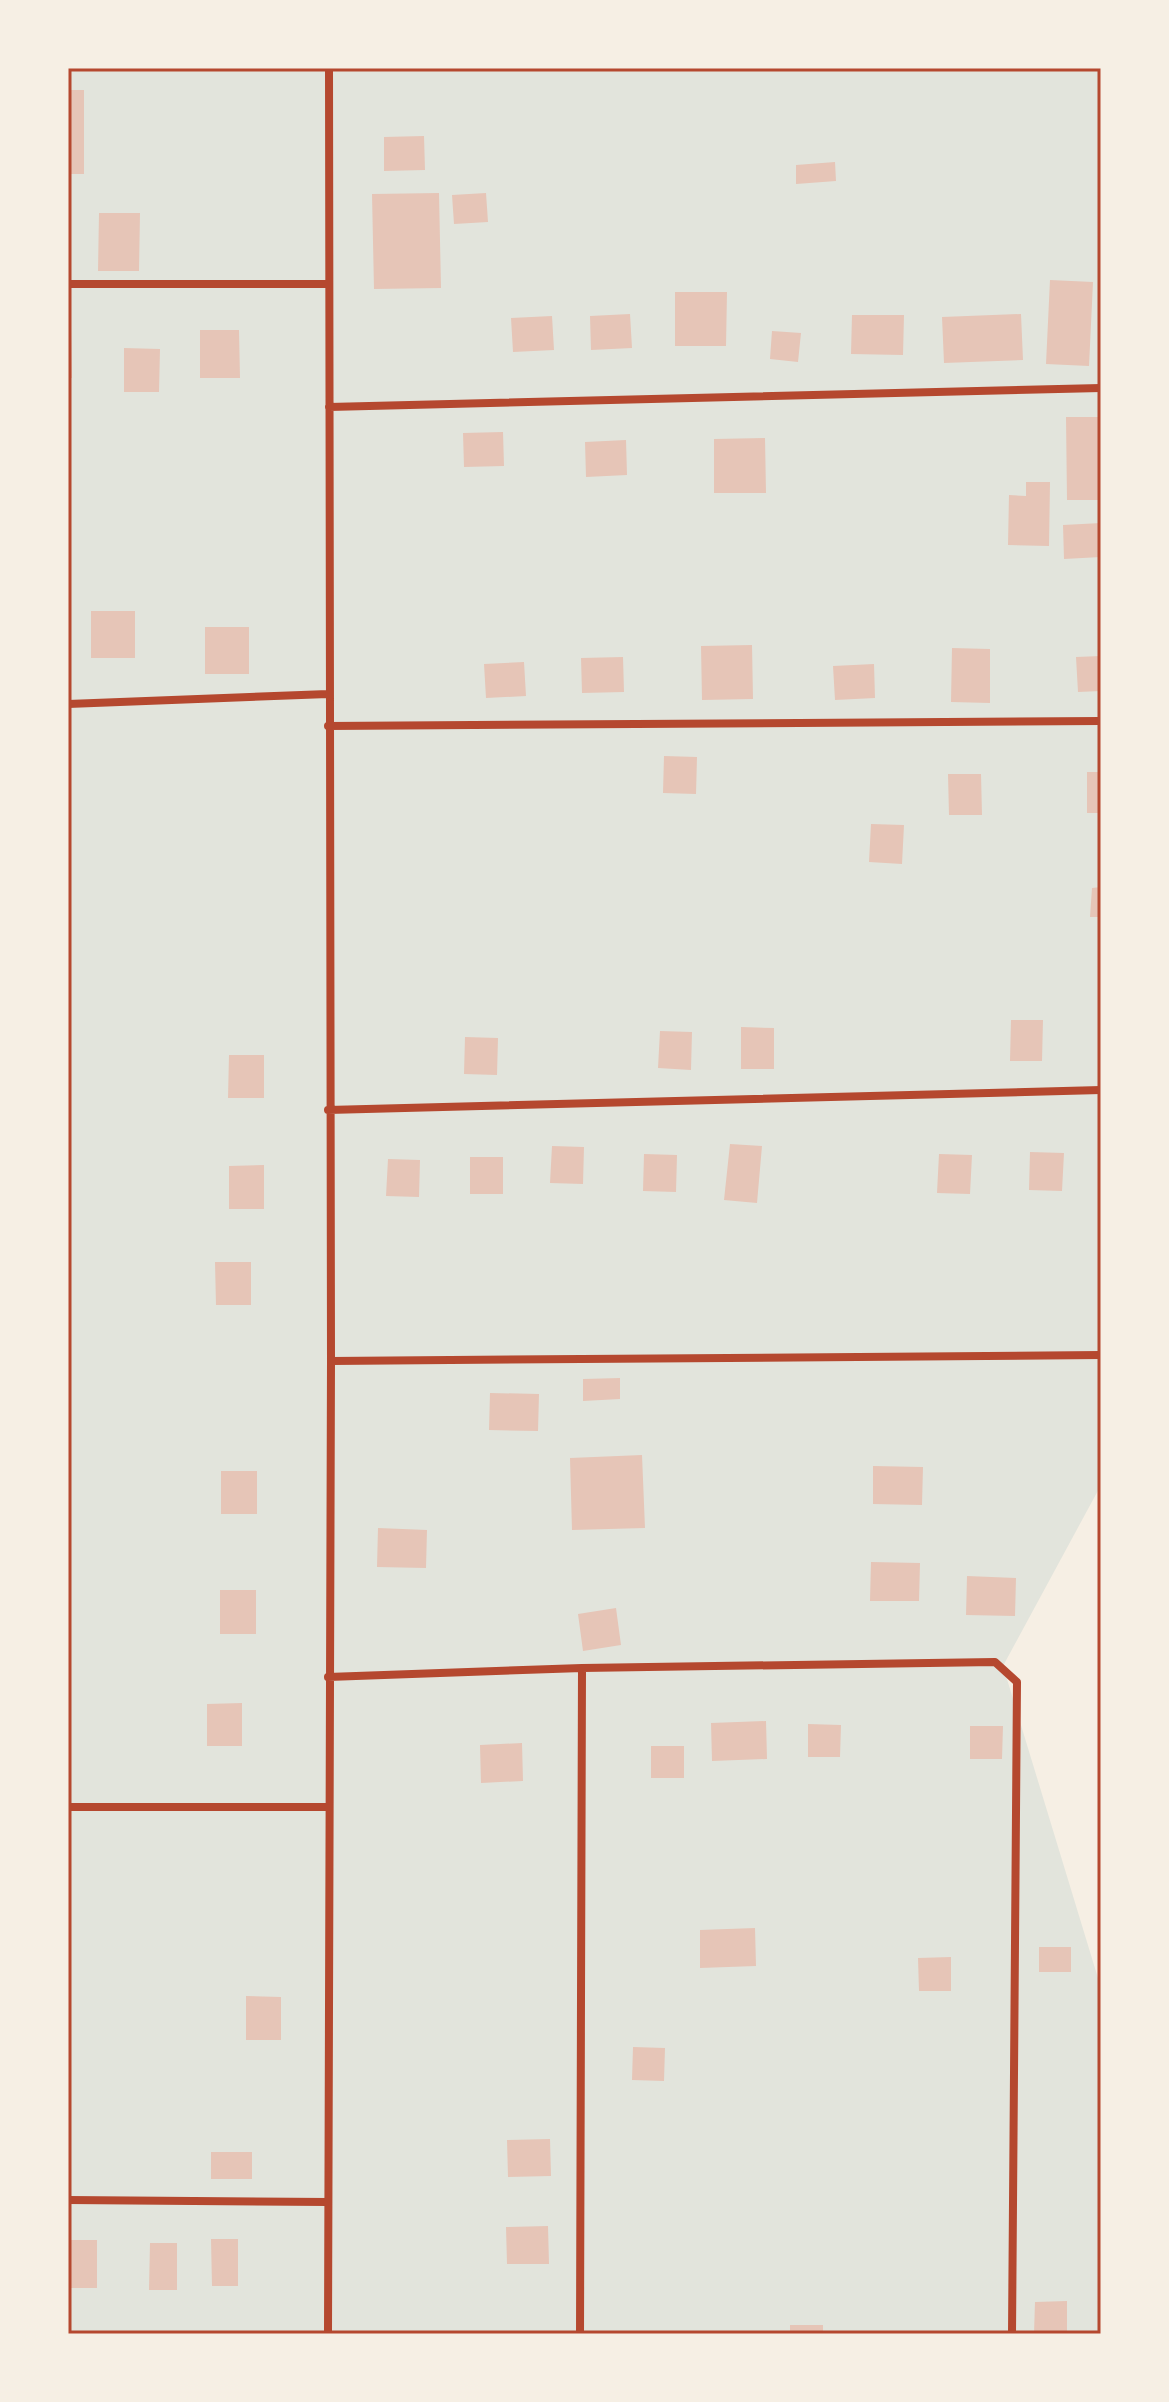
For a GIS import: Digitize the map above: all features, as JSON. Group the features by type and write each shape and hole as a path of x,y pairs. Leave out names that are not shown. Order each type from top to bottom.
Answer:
{"street":[{"path":"328,2334 331,1361 328,1110 329,68"},
{"path":"68,284 329,284"},
{"path":"329,407 1101,388"},
{"path":"68,704 328,694"},
{"path":"328,726 1101,721"},
{"path":"328,1110 1101,1090"},
{"path":"331,1361 1101,1355"},
{"path":"328,1677 582,1668 995,1662 1017,1682 1012,2334"},
{"path":"580,2334 582,1668"},
{"path":"68,1807 328,1807"},
{"path":"68,2200 328,2202"}],"shaded area":[{"path":"68,68 1101,68 1101,1485 1003,1666 1101,1988 1101,2334 68,2334"}],"building":[{"path":"68,90 84,90 84,174 68,174"},
{"path":"424,136 425,170 384,171 384,137"},
{"path":"835,162 836,181 796,184 796,165"},
{"path":"439,193 441,288 374,289 372,194"},
{"path":"486,193 488,222 454,224 452,195"},
{"path":"99,213 140,213 139,271 98,271"},
{"path":"1050,280 1093,282 1089,366 1046,364"},
{"path":"675,292 727,292 726,346 675,346"},
{"path":"630,314 632,348 591,350 590,316"},
{"path":"1021,314 1023,360 944,363 942,317"},
{"path":"852,315 904,315 903,355 851,354"},
{"path":"552,316 554,350 513,352 511,318"},
{"path":"68,330 71,330 72,378 68,378"},
{"path":"200,330 239,330 240,378 200,378"},
{"path":"772,331 801,333 798,362 770,359"},
{"path":"124,348 160,349 159,392 124,392"},
{"path":"1066,417 1101,417 1101,500 1067,500"},
{"path":"503,432 504,466 464,467 463,433"},
{"path":"765,438 766,493 714,493 714,439"},
{"path":"626,440 627,475 586,477 585,442"},
{"path":"1026,482 1050,482 1049,546 1008,545 1009,495 1026,496"},
{"path":"1101,523 1101,557 1064,559 1063,525"},
{"path":"91,611 135,611 135,658 91,658"},
{"path":"205,627 249,627 249,674 205,674"},
{"path":"752,645 753,699 702,700 701,646"},
{"path":"952,648 990,649 990,703 951,702"},
{"path":"1101,656 1101,691 1078,692 1076,657"},
{"path":"623,657 624,692 582,693 581,658"},
{"path":"524,662 526,696 486,698 484,664"},
{"path":"874,664 875,698 835,700 833,666"},
{"path":"664,756 697,757 696,794 663,793"},
{"path":"1087,772 1101,772 1101,813 1087,813"},
{"path":"948,774 981,774 982,815 949,815"},
{"path":"871,824 904,825 902,864 869,862"},
{"path":"1101,887 1101,917 1090,917 1092,888"},
{"path":"1011,1020 1043,1020 1042,1061 1010,1061"},
{"path":"741,1027 774,1028 774,1069 741,1069"},
{"path":"660,1031 692,1032 691,1070 658,1068"},
{"path":"465,1037 498,1038 497,1075 464,1074"},
{"path":"229,1055 264,1055 264,1098 228,1098"},
{"path":"730,1144 762,1146 757,1203 724,1200"},
{"path":"552,1146 584,1147 583,1184 550,1183"},
{"path":"1030,1152 1064,1153 1062,1191 1029,1190"},
{"path":"644,1154 677,1155 676,1192 643,1191"},
{"path":"939,1154 972,1155 970,1194 937,1193"},
{"path":"470,1157 503,1157 503,1194 470,1194"},
{"path":"388,1159 420,1160 419,1197 386,1196"},
{"path":"264,1165 264,1209 229,1209 229,1166"},
{"path":"215,1262 251,1262 251,1305 216,1305"},
{"path":"620,1378 620,1399 583,1401 583,1379"},
{"path":"490,1393 539,1394 538,1431 489,1430"},
{"path":"642,1455 645,1528 572,1530 570,1458"},
{"path":"873,1466 923,1467 922,1505 873,1504"},
{"path":"221,1471 257,1471 257,1514 221,1514"},
{"path":"378,1528 427,1530 426,1568 377,1567"},
{"path":"871,1562 920,1563 919,1601 870,1601"},
{"path":"967,1576 1016,1578 1015,1616 966,1615"},
{"path":"220,1590 256,1590 256,1634 220,1634"},
{"path":"616,1608 621,1645 583,1651 578,1614"},
{"path":"242,1703 242,1746 207,1746 207,1704"},
{"path":"766,1721 767,1759 712,1761 711,1723"},
{"path":"808,1724 841,1725 840,1757 808,1757"},
{"path":"970,1726 1003,1726 1002,1759 970,1759"},
{"path":"522,1743 523,1781 481,1783 480,1745"},
{"path":"651,1746 684,1746 684,1778 651,1778"},
{"path":"755,1928 756,1966 700,1968 700,1930"},
{"path":"1039,1947 1071,1947 1071,1972 1039,1972"},
{"path":"951,1957 951,1991 919,1991 918,1958"},
{"path":"246,1996 281,1997 281,2040 246,2040"},
{"path":"633,2047 665,2048 664,2081 632,2080"},
{"path":"550,2139 551,2176 508,2177 507,2140"},
{"path":"211,2152 252,2152 252,2179 211,2179"},
{"path":"548,2226 549,2264 507,2264 506,2227"},
{"path":"211,2239 238,2239 238,2286 212,2286"},
{"path":"68,2240 97,2240 97,2288 68,2288"},
{"path":"150,2243 177,2243 177,2290 149,2290"},
{"path":"1067,2301 1067,2334 1034,2334 1035,2302"},
{"path":"790,2325 823,2325 823,2334 790,2334"}]}
